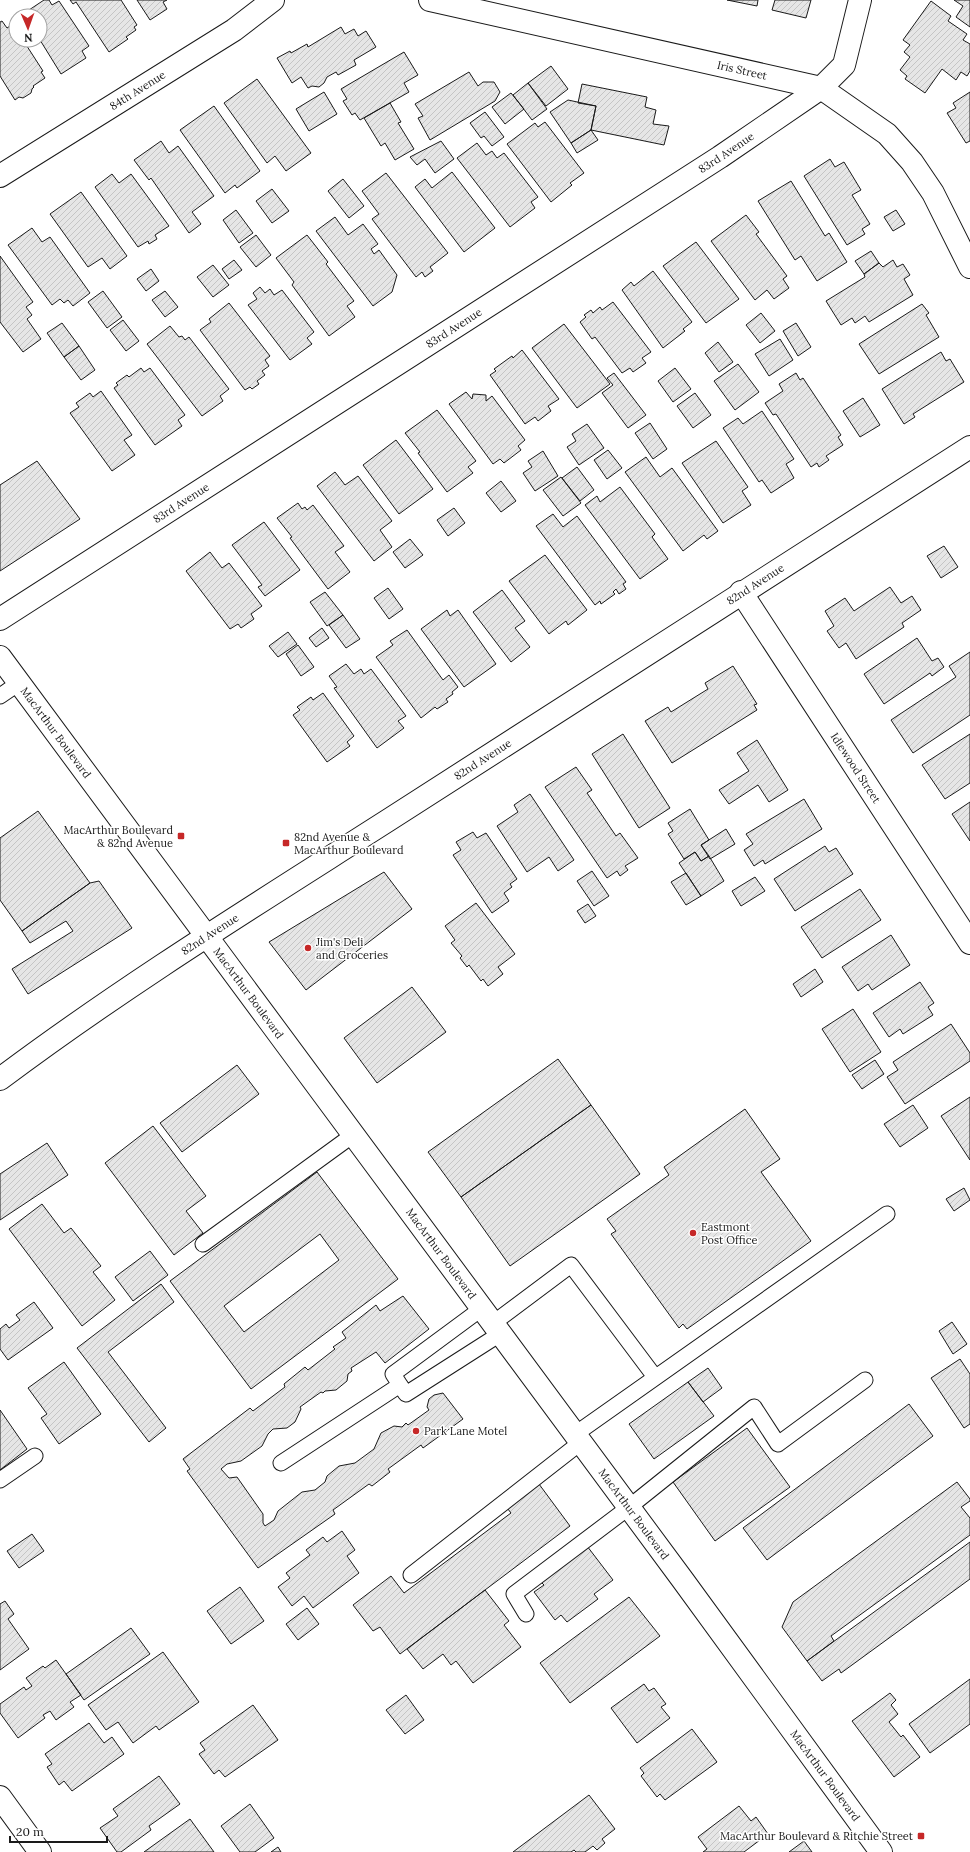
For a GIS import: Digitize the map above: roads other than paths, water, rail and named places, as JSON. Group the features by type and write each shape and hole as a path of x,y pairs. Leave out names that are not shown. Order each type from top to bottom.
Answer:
{"street":[{"name":"84th Avenue","path":"0,176 234,30 272,0"},
{"name":"Iris Street","path":"430,0 821,88 887,134 912,162 933,193 970,267"},
{"name":"83rd Avenue","path":"0,619 720,158 821,88 844,65 860,0"},
{"name":"82nd Avenue","path":"0,1079 41,1048 206,937 741,592 970,447"},
{"name":"Idlewood Street","path":"741,592 970,943"},
{"name":"MacArthur Boulevard","path":"0,657 491,1323 682,1579 881,1852"},
{"path":"0,1797 40,1852"}],"lane":[{"path":"0,696 19,683"},
{"path":"203,1244 353,1135"},
{"path":"411,1575 655,1377 887,1214"},
{"path":"396,1379 406,1394 491,1323 571,1265 655,1377"},
{"path":"281,1463 396,1379 491,1323"},
{"path":"526,1614 514,1594 628,1508 754,1407 778,1444 865,1380"},
{"path":"0,1480 35,1456"}],"place":[{"name":"MacArthur Boulevard & 82nd Avenue","path":"181,836"},
{"name":"82nd Avenue & MacArthur Boulevard","path":"286,843"},
{"name":"Jim's Deli and Groceries","path":"308,948"},
{"name":"Eastmont Post Office","path":"693,1233"},
{"name":"Park Lane Motel","path":"416,1431"},
{"name":"MacArthur Boulevard & Ritchie Street","path":"921,1836"}]}
